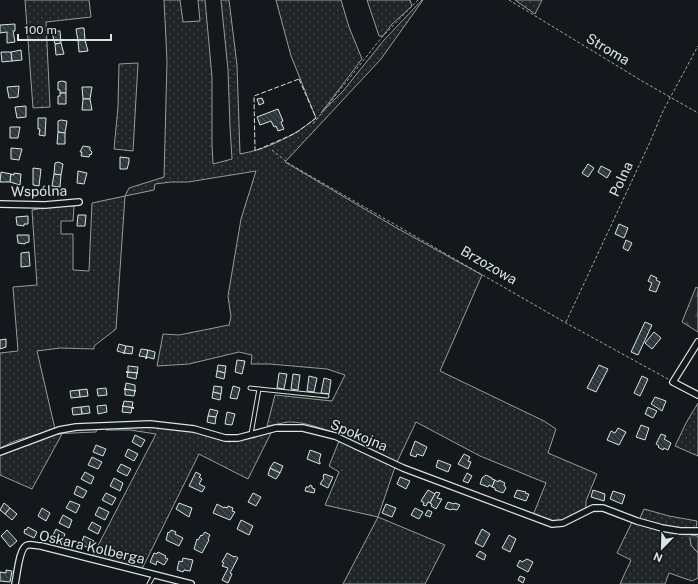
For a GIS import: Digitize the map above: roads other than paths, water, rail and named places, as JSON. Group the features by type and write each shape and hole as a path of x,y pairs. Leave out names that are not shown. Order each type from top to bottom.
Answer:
{"street":[{"name":"Wspólna","path":"0,204 45,205 78,202"},
{"path":"698,342 673,382 698,395"},
{"name":"Spokojna","path":"0,452 33,438 59,430 76,427 150,424 194,430 224,438 238,438 276,428 303,428 335,436 404,468 552,524 563,523 593,508 603,508 637,521 662,528 680,531 698,531"},
{"name":"Oskara Kolberga","path":"15,584 21,553 27,545 41,546 191,584"}],"lane":[{"path":"250,388 327,396"},
{"path":"251,434 258,389"},
{"path":"149,584 154,574"}],"waterway":[{"path":"588,513 602,511 618,517"},
{"path":"678,533 698,539"}]}
